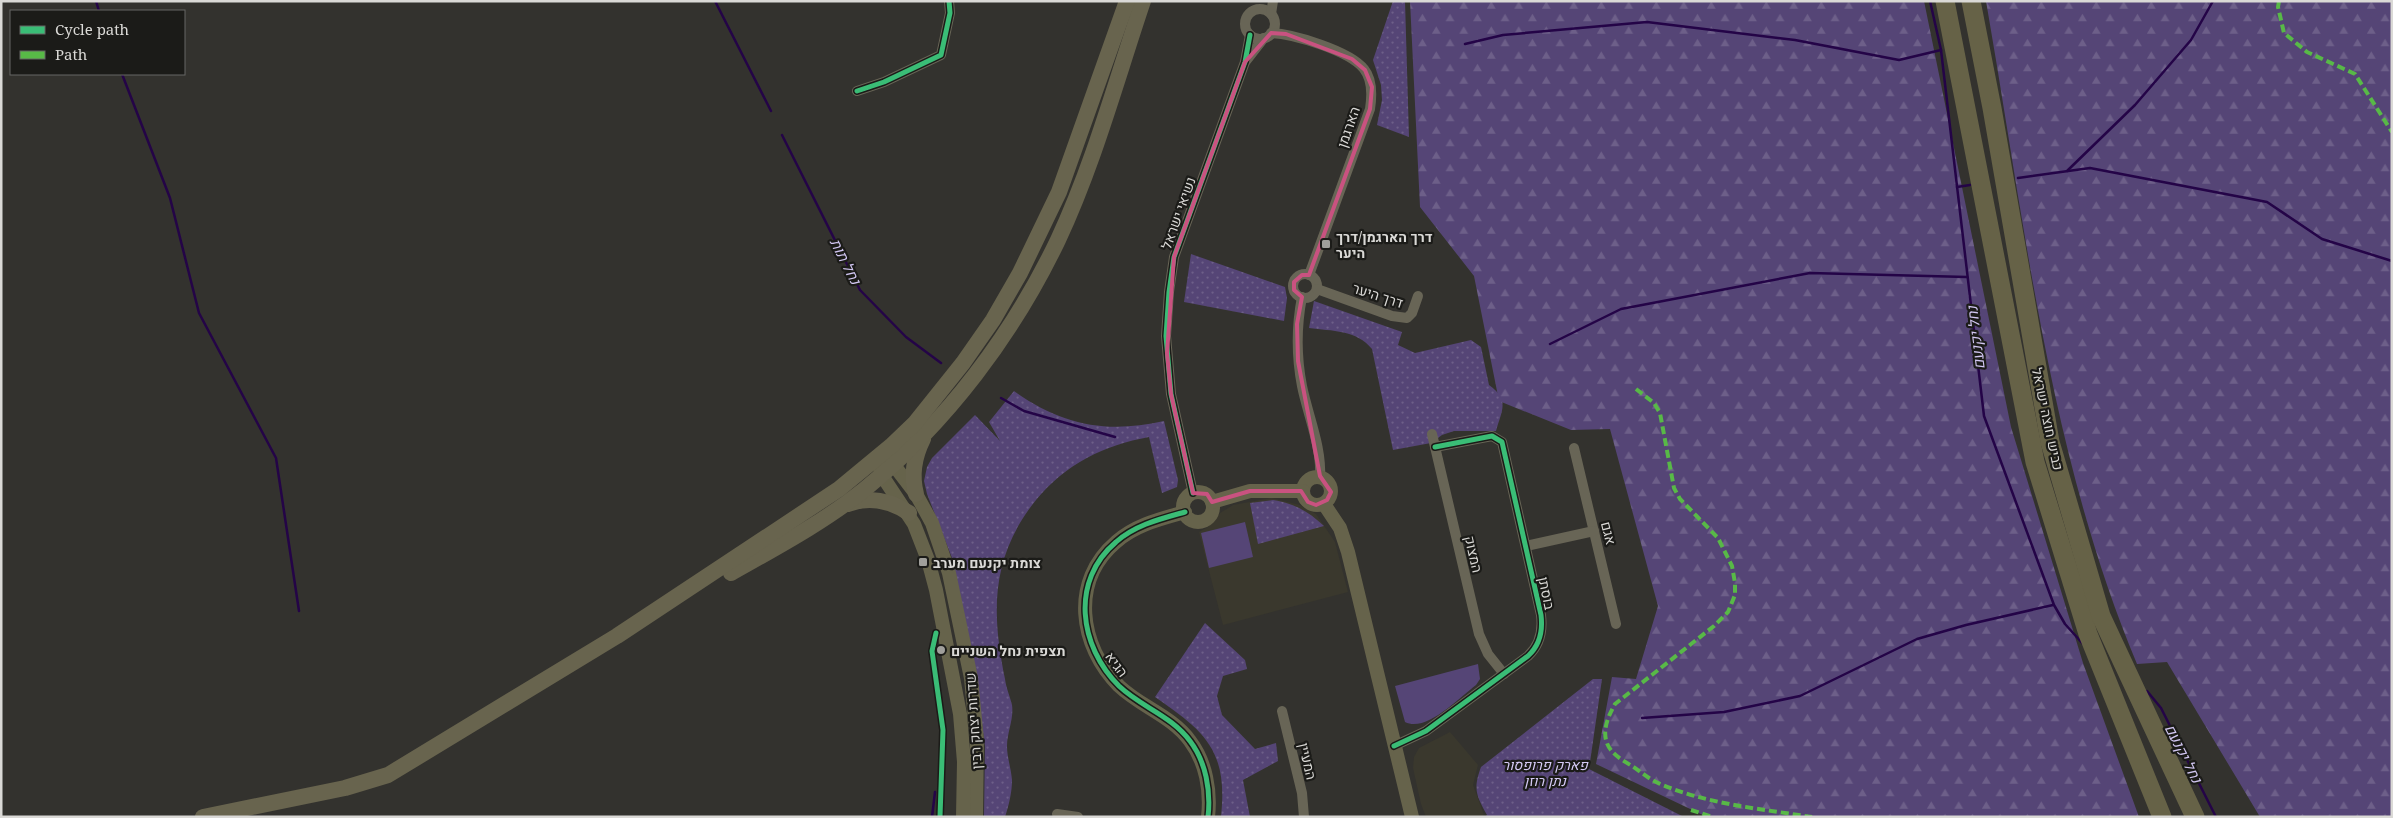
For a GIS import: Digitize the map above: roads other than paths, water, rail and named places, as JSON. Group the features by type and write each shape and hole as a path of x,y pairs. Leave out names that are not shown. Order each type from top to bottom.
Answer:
{"highway":[{"name":"כביש חוצה ישראל","path":"1945,1 2035,462 2088,634 2162,817"},
{"name":"כביש חוצה ישראל","path":"1970,1 1992,108 2050,442 2101,616 2195,817"}],"main road":[{"path":"203,817 345,788 388,775 617,636 839,489 884,466 993,320 1020,273 1059,192 1127,1"},
{"path":"617,636 783,544 839,508 884,466 926,434 1004,335 1035,285 1059,238 1102,130 1143,1"},
{"path":"916,494 914,485 915,462 926,434"},
{"path":"839,508 870,500 890,503 909,513"}],"street":[{"path":"857,91 884,82 941,55 950,13 949,1"},
{"name":"נשיאי ישראל","path":"1245,62 1268,36 1273,17 1273,1"},
{"name":"נשיאי ישראל","path":"1193,493 1171,394 1166,336 1174,257 1245,62 1250,35 1246,31 1245,21 1250,12 1258,5 1273,17"},
{"name":"הארגמן","path":"1273,17 1286,34"},
{"name":"הארגמן","path":"1268,36 1286,34 1352,59 1365,70 1372,87 1370,109 1309,275"},
{"path":"1250,35 1268,36"},
{"path":"1302,275 1309,275 1315,279 1317,289 1309,297 1302,297 1296,293 1294,282 1302,275"},
{"name":"דרך היער","path":"1317,289 1392,316 1407,318 1412,313 1418,296"},
{"path":"1302,297 1297,324 1298,360 1318,451 1320,478 1330,487 1330,496 1324,504 1316,506 1308,502 1303,491 1308,480 1320,478"},
{"name":"המצוק","path":"1432,434 1479,634 1488,654 1504,674"},
{"name":"בוסתן","path":"1394,746 1426,730 1504,674 1531,653 1539,642 1541,632 1541,616 1505,449 1501,440 1492,436 1434,447"},
{"name":"אגם","path":"1574,448 1616,624"},
{"name":"שדרות יצחק רבין","path":"884,466 916,494 932,523 949,573 972,678 977,748 976,817"},
{"name":"שדרות יצחק רבין","path":"884,466 909,513 932,571 956,691 963,741 963,817"},
{"path":"1212,502 1250,492 1303,491"},
{"path":"1202,492 1212,502 1210,516 1201,521 1191,520 1184,512 1184,503 1193,493 1202,492"},
{"path":"1324,504 1340,528 1348,552 1412,817"},
{"name":"הגיא","path":"1184,512 1134,529 1116,542 1101,559 1090,578 1085,599 1085,622 1090,644 1102,666 1120,687 1174,724 1192,742 1200,758 1206,778 1209,802 1208,817"},
{"path":"1526,546 1594,530"},
{"name":"המעיין","path":"1282,711 1302,793 1304,817"},
{"path":"1057,814 1078,817"}],"waterway":[{"path":"96,1 99,10"},
{"name":"נחל תות","path":"715,1 771,111"},
{"name":"נחל יקנעם","path":"1930,1 1941,50 1984,416 2054,605 2065,624 2083,644"},
{"path":"2067,171 2135,105 2191,40 2213,1"},
{"path":"1465,44 1503,35 1647,22 1795,40 1899,60 1941,50"},
{"path":"122,75 170,198 199,313 276,458 299,611"},
{"name":"נחל תות","path":"782,135 860,290 906,337 941,363"},
{"path":"2018,178 2090,168 2267,202 2322,239 2392,261"},
{"path":"1957,187 1970,185"},
{"path":"1550,344 1621,309 1810,273 1967,277"},
{"name":"נחל תות","path":"1001,398 1024,411 1115,437"},
{"path":"1642,718 1724,712 1800,696 1917,639 1966,625 2053,605"},
{"name":"נחל יקנעם","path":"2147,691 2161,708 2216,817"},
{"path":"932,817 935,792"}],"place":[{"name":"דרך הארגמן/דרך היער","path":"1326,244"},
{"name":"צומת יקנעם מערב","path":"923,562"},
{"name":"תצפית נחל השניים","path":"941,650"}],"park label":[{"name":"פארק פרופסור נתן רוזן","path":"1545,772"}]}
